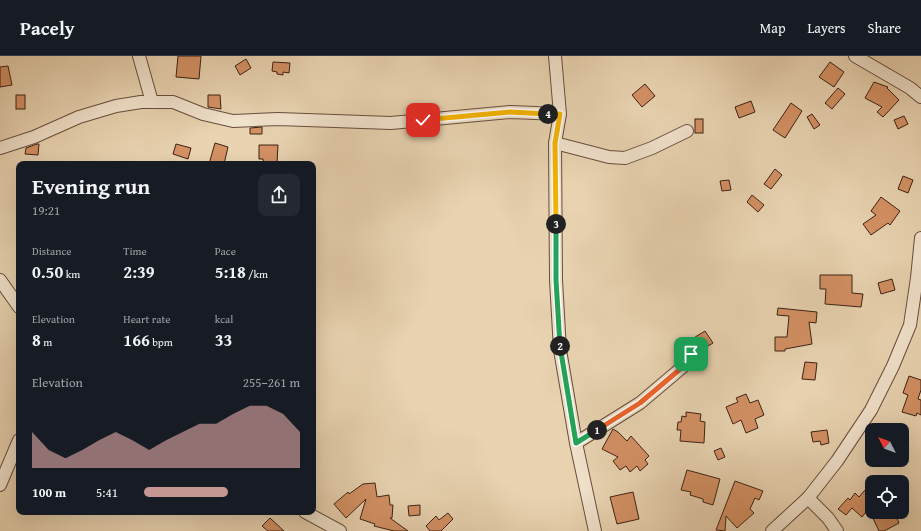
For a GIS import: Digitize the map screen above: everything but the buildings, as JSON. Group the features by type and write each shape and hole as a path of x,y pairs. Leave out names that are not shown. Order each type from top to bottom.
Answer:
{"street":[{"path":"139,56 152,102"},
{"path":"555,56 560,114 555,143 556,280 560,350 576,443 595,531"},
{"path":"855,56 875,61 921,97"},
{"path":"0,148 34,137 79,117 116,106 141,102 173,102 203,114 233,121 278,119 329,120 391,124 510,112 560,114"},
{"path":"555,143 609,157 625,158 652,148 687,131"},
{"path":"772,531 808,498 837,461 871,410 893,366 910,325 921,238"},
{"path":"0,280 16,303"},
{"path":"576,443 640,403 685,365 691,354"},
{"path":"0,485 16,447"},
{"path":"808,498 828,518 837,531"},
{"path":"311,515 340,531"}],"route":[{"path":"423,120 510,112 560,114 555,143 556,280 560,350 576,443 640,403 685,365 691,354"}]}
